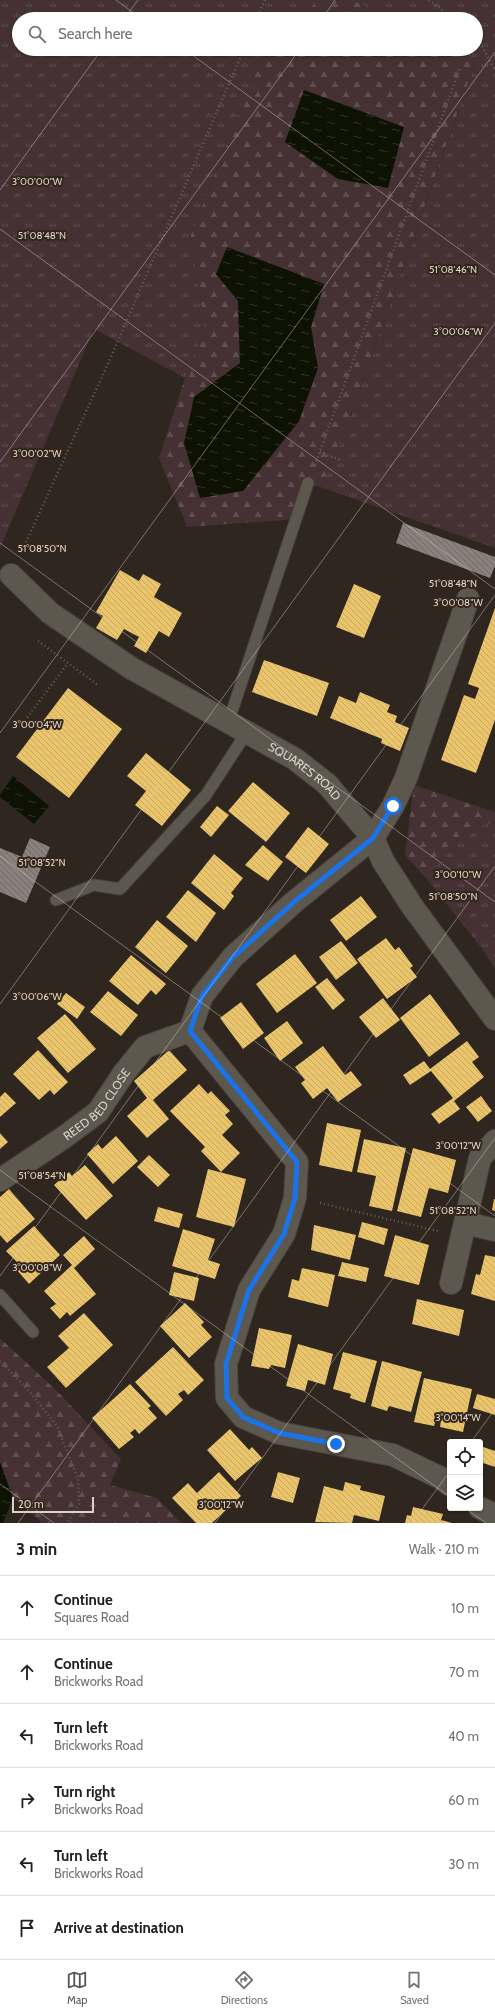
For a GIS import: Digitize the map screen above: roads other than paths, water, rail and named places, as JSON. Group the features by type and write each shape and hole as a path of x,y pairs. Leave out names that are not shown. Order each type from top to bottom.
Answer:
{"street":[{"name":"SQUARES ROAD","path":"11,575 50,613 131,668 295,759 328,784 373,838 383,861 412,906 495,1019"},
{"path":"447,1483 441,1478 393,1455 279,1433 243,1417 227,1398 226,1364 249,1290 284,1234 295,1198 297,1162 190,1031 202,996 233,957 294,902 373,838 393,806 406,778 468,598"},
{"name":"REED BED CLOSE","path":"0,1180 98,1112 124,1073 145,1047 190,1031"},
{"path":"451,1283 480,1158 495,1141"},
{"path":"463,1230 495,1230"},
{"path":"483,1509 495,1515"}],"lane":[{"path":"56,900 94,885 120,888 206,795 238,728 308,483"},
{"path":"0,1295 33,1332"}],"water":[{"path":"304,90 404,127 388,188 338,179 285,142"},
{"path":"227,247 324,284 311,327 318,368 299,421 243,491 200,498 184,443 194,397 240,363 238,301 216,274"},
{"path":"13,776 49,806 34,824 0,797"},
{"path":"0,1462 13,1498 3,1523 0,1523"}]}
